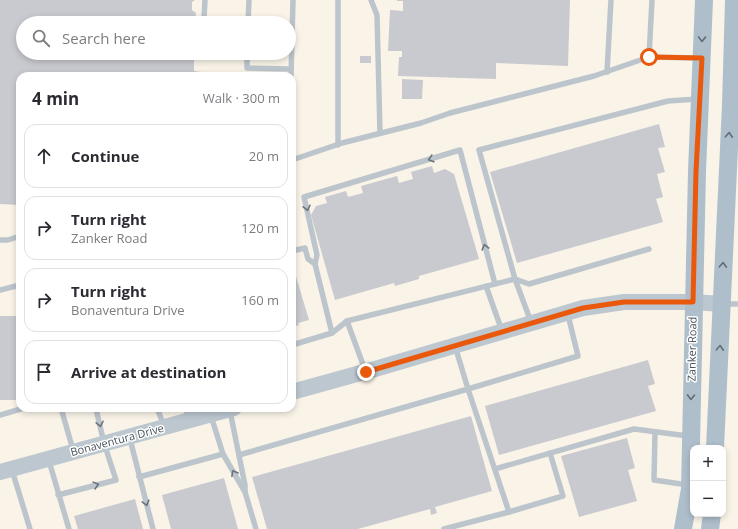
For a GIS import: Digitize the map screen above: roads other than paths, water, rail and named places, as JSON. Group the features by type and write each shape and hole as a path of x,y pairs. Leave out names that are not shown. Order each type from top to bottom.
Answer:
{"main road":[{"name":"Zanker Road","path":"690,481 693,302 704,0"},
{"path":"715,445 730,304 734,0"},
{"name":"Zanker Road","path":"682,529 690,485"},
{"path":"710,529 712,517"}],"street":[{"path":"296,391 366,372 567,312 598,305 624,302 693,302 730,304"},
{"name":"Bonaventura Drive","path":"6,470 164,427 188,414 211,414 219,412"}],"lane":[{"path":"204,16 205,0"},
{"path":"248,16 249,0"},
{"path":"293,0 293,16"},
{"path":"338,0 338,145"},
{"path":"371,0 377,15 380,133"},
{"path":"607,72 611,0"},
{"path":"649,57 652,0"},
{"path":"296,159 380,133 607,72 649,57 702,58"},
{"path":"247,60 247,68 291,70 291,60"},
{"path":"531,323 515,279 479,150 668,101 700,98"},
{"path":"332,332 315,264 317,255 304,197 460,150 495,284"},
{"path":"0,240 8,240 16,237"},
{"path":"296,251 305,248 308,259 315,264"},
{"path":"296,344 332,332 347,321 515,279 529,284 649,249"},
{"path":"0,290 16,285"},
{"path":"486,286 502,332"},
{"path":"239,454 578,356 567,312"},
{"path":"347,321 366,372"},
{"path":"455,346 509,512"},
{"path":"0,415 16,410"},
{"path":"61,412 73,452"},
{"path":"58,495 116,480 104,443 97,412"},
{"path":"158,412 164,427"},
{"path":"232,412 245,492"},
{"path":"211,414 223,454 245,492 256,529"},
{"path":"495,469 634,429 690,437"},
{"path":"655,432 654,480 690,485"},
{"path":"129,436 153,529"},
{"path":"444,529 563,496 550,453"},
{"path":"139,477 223,454"},
{"path":"48,459 68,529"},
{"path":"6,470 30,529"}]}
